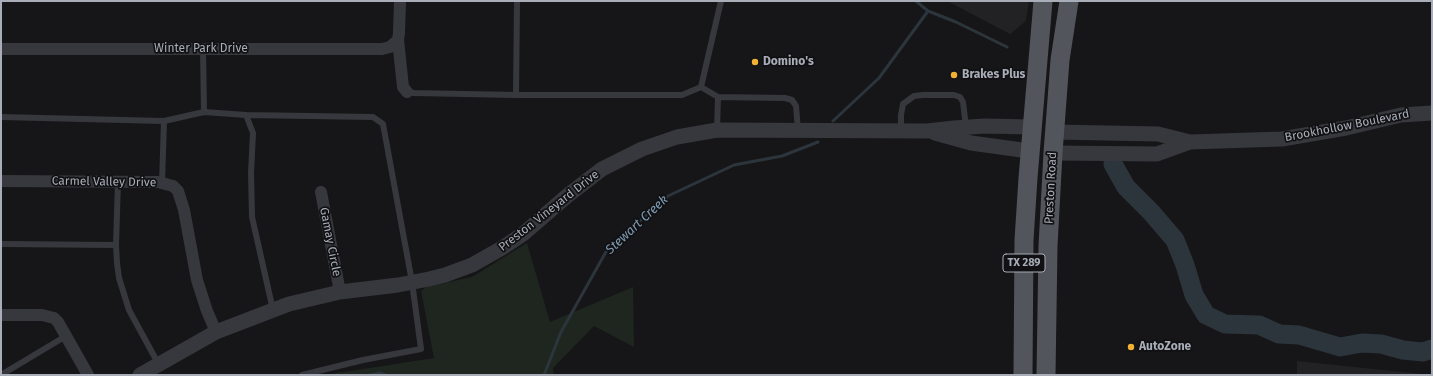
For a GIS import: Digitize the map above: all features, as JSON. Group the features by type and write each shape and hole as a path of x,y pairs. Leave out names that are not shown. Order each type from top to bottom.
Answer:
{"main road":[{"name":"Preston Road","path":"1023,375 1024,240 1029,151 1043,1"},
{"name":"Preston Road","path":"1046,375 1048,246 1054,132 1060,60 1069,1"},
{"path":"1032,127 1054,132"},
{"path":"1029,151 1053,153"}],"street":[{"path":"400,1 400,33 398,40 403,87 407,92"},
{"name":"Winter Park Drive","path":"1,49 382,48 390,47 398,40"},
{"name":"Brookhollow Boulevard","path":"1054,132 1158,134 1190,142 1282,139 1346,128 1401,115 1432,112"},
{"name":"Preston Vineyard Drive","path":"140,375 216,332 289,304 340,292 412,282 445,275 472,265 523,234 567,196 602,170 628,155 677,137 717,130 927,131 985,126 1032,127"},
{"name":"Preston Vineyard Drive","path":"927,131 971,142 1029,151"},
{"name":"Brookhollow Boulevard","path":"1053,153 1157,154 1190,142"},
{"name":"Carmel Valley Drive","path":"1,181 162,183 173,186 178,191 181,198 197,280 207,311 216,332"},
{"name":"Gamay Circle","path":"321,192 340,292"},
{"path":"1,315 42,315 54,318 58,322 88,375"}],"lane":[{"path":"516,95 516,17 518,1"},
{"path":"701,87 721,1"},
{"path":"203,48 204,112"},
{"path":"407,92 516,95 682,95 701,87"},
{"path":"701,87 718,97 785,98 792,100 796,106 798,130"},
{"path":"901,131 900,115 903,104 914,96 923,95 954,95 960,97 963,102 966,128"},
{"path":"717,130 718,97"},
{"path":"1,117 164,121 204,112 246,115 373,117 382,124 412,282 421,349 363,360 302,375"},
{"path":"246,115 253,133 251,173 252,217 273,310"},
{"path":"162,183 164,121"},
{"path":"118,182 116,245 119,278 129,310 159,365"},
{"path":"1,244 116,245"},
{"path":"1,375 66,336"}],"shaded area":[{"path":"947,1 1029,1 1026,21 1010,34"},
{"path":"527,243 550,322 633,287 634,347 594,326 553,368 554,375 324,375 434,358 421,291 426,287 472,277"},
{"path":"1297,361 1432,375 1297,375"}],"waterway":[{"name":"Stewart Creek","path":"916,1 928,11 956,22 1007,47"},
{"name":"Stewart Creek","path":"833,121 879,78 928,11"},
{"name":"Stewart Creek","path":"544,375 561,332 607,250 668,196 734,165 782,156 818,142"},
{"name":"Stewart Creek","path":"1113,164 1126,187 1151,212 1175,240 1185,265 1194,295 1206,315 1225,324 1259,325 1279,334 1299,335 1340,347 1362,343 1381,344 1403,350 1423,352 1432,349"},
{"name":"Stewart Creek","path":"370,375 380,373 385,375"}],"place":[{"name":"Domino's","path":"755,62"},
{"name":"Brakes Plus","path":"954,75"},
{"name":"AutoZone","path":"1131,347"}]}
